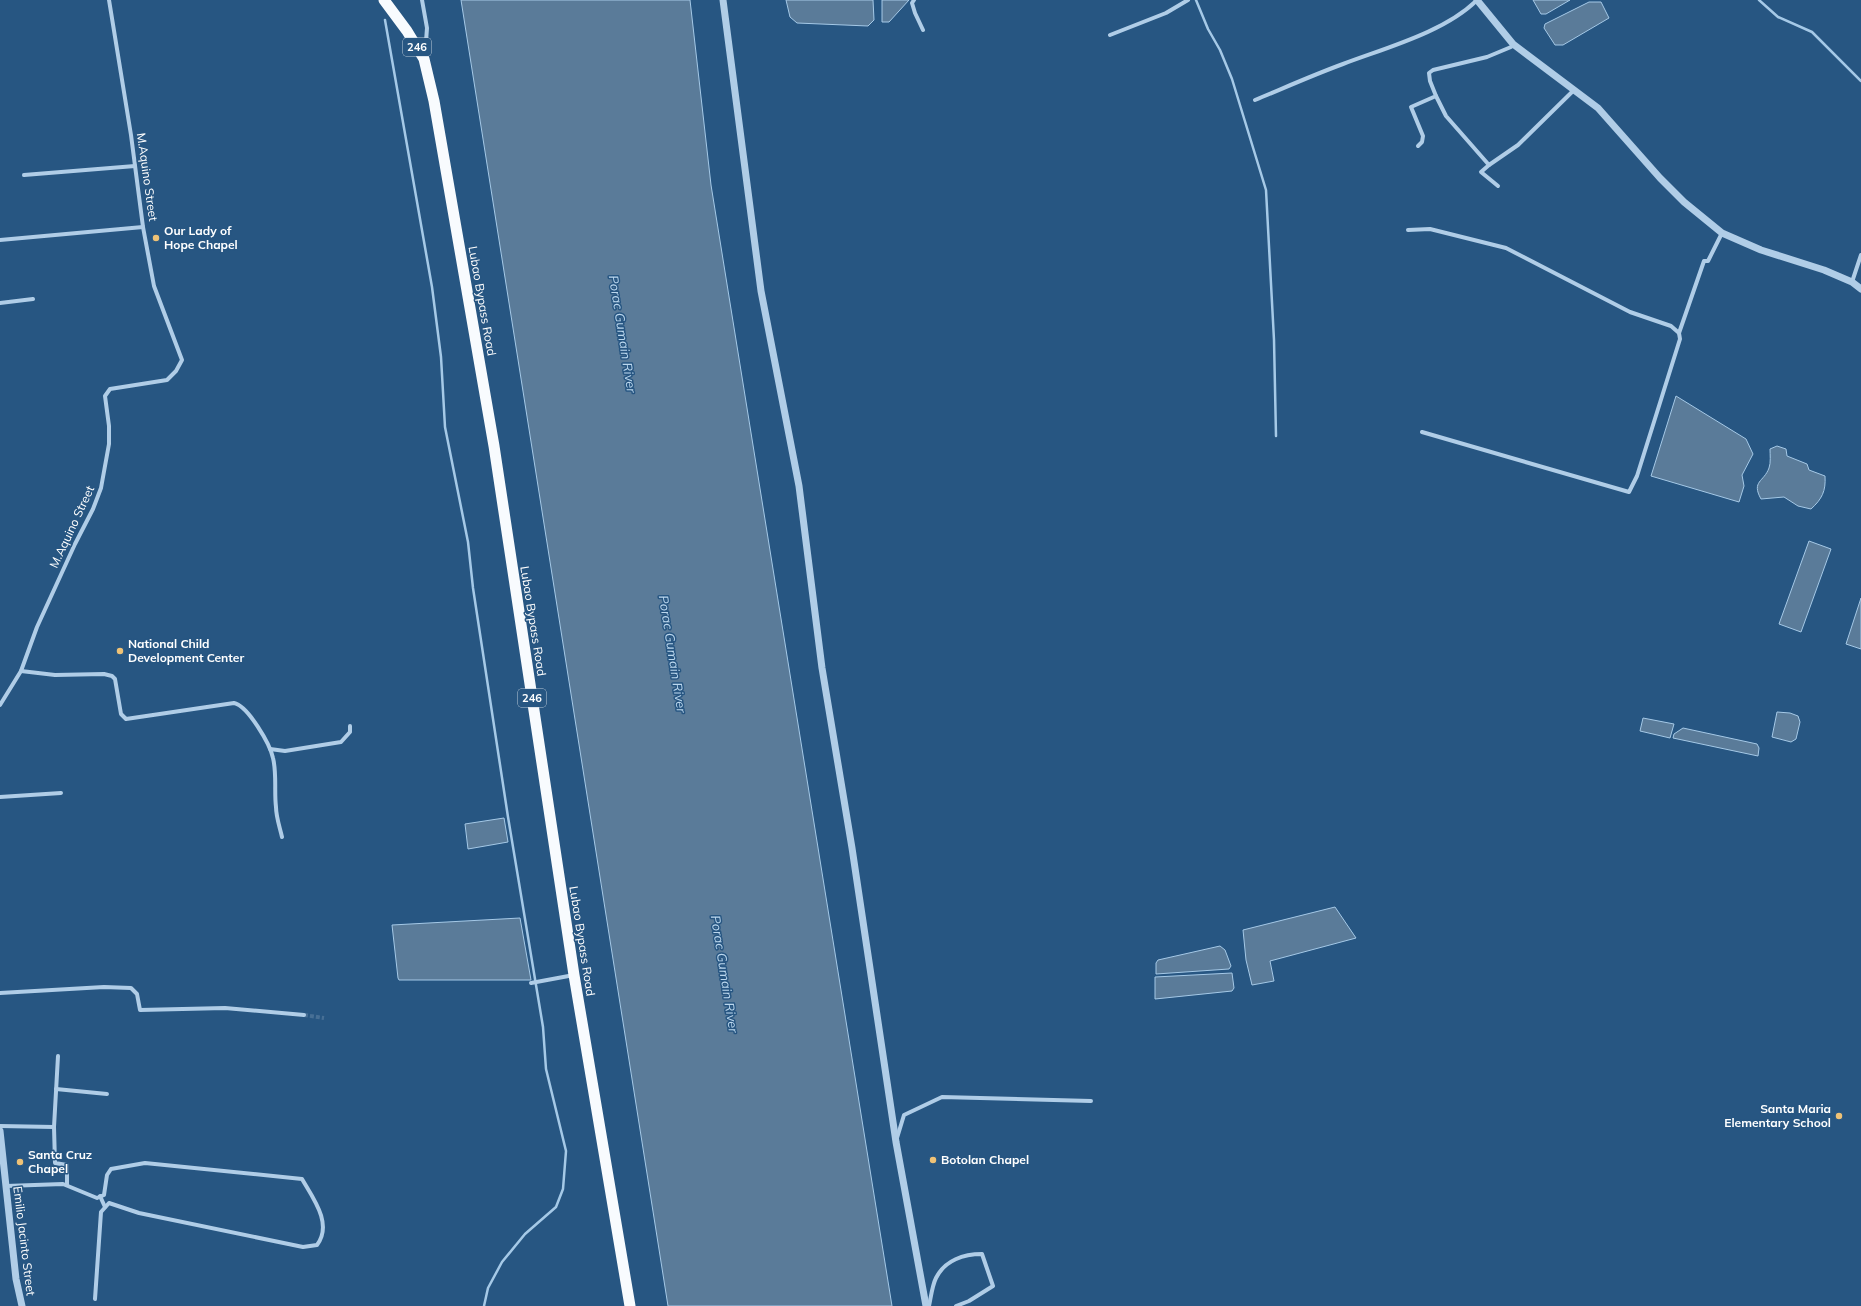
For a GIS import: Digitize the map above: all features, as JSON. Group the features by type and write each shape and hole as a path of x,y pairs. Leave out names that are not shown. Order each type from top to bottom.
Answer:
{"highway":[{"name":"Lubao Bypass Road","path":"384,0 407,31 424,59 434,101 494,446 574,975 629,1301"}],"street":[{"name":"M.Aquino Street","path":"0,705 21,671 37,627 75,544 93,509 101,488 109,444 109,426 105,400 107,392 110,389 167,380 176,371 182,360 154,286 143,227 109,0"},
{"path":"422,0 427,28 424,59"},
{"path":"724,0 761,291 799,486 822,668 852,848 896,1142 927,1306"},
{"path":"914,0 912,3 915,13 923,30"},
{"path":"1110,35 1166,13 1188,0"},
{"path":"1255,100 1341,64 1418,36 1466,11 1477,0 1513,44 1598,108 1660,178 1684,202 1722,233 1761,250 1824,270 1852,282 1861,289"},
{"path":"1489,165 1446,116 1428,76 1433,70 1488,57 1511,47 1513,44"},
{"path":"1498,186 1481,172 1518,145 1574,90"},
{"path":"1418,146 1422,142 1423,136 1411,107 1436,96"},
{"path":"24,175 135,166"},
{"path":"0,240 143,227"},
{"path":"1408,230 1430,229 1506,248 1624,309 1671,326 1679,333"},
{"path":"1422,432 1628,492 1636,476 1680,339 1679,333 1704,261 1708,261 1722,233"},
{"path":"1852,282 1861,255"},
{"path":"0,303 33,299"},
{"path":"21,671 55,675 104,674 112,676 115,679 120,714 126,719 234,702 239,704 248,713 270,750 274,760 276,809 282,838"},
{"path":"270,750 285,751 341,742 350,732 350,726"},
{"path":"0,797 61,793"},
{"path":"531,982 574,975"},
{"path":"0,993 104,987 131,988 137,994 140,1010 177,1007 225,1008 304,1015"},
{"path":"58,1056 54,1127 55,1163 67,1165 67,1185"},
{"path":"56,1089 107,1094"},
{"path":"896,1142 904,1115 942,1097 1091,1101"},
{"path":"0,1126 54,1127"},
{"name":"Emilio Jacinto Street","path":"0,1131 16,1278 22,1306"},
{"path":"6,1186 67,1185 98,1198 104,1195 107,1175 111,1169 145,1162 302,1179 320,1210 322,1216 321,1240 317,1246 303,1247 139,1213 109,1203 101,1212 95,1299"},
{"path":"100,1196 105,1207"},
{"path":"927,1306 937,1277 951,1261 968,1254 982,1254 993,1286 969,1301 956,1306"}],"water":[{"name":"Porac Gumain River","path":"461,0 690,0 711,185 892,1306 668,1306"},
{"path":"786,0 873,0 874,20 868,26 797,23 790,17"},
{"path":"882,0 909,0 889,22 882,22"},
{"path":"1533,0 1570,0 1546,14 1541,14"},
{"path":"1589,2 1601,2 1609,18 1563,45 1555,45 1544,28 1545,24"},
{"path":"1676,396 1746,439 1753,454 1742,475 1744,486 1739,502 1651,476"},
{"path":"1777,446 1786,449 1787,456 1807,464 1809,470 1825,476 1824,490 1818,502 1811,509 1798,506 1784,497 1761,499 1757,489 1758,485 1769,468 1770,449"},
{"path":"1809,541 1831,549 1801,632 1779,624"},
{"path":"1861,598 1861,649 1846,644"},
{"path":"1777,712 1790,713 1798,716 1800,722 1796,739 1791,742 1772,737"},
{"path":"1643,718 1674,724 1670,738 1640,731"},
{"path":"1683,728 1757,744 1759,748 1758,756 1673,738 1674,734"},
{"path":"504,818 508,842 468,849 465,824"},
{"path":"1335,907 1356,938 1270,961 1274,981 1252,985 1246,960 1243,930"},
{"path":"520,918 531,980 399,980 392,925"},
{"path":"1220,946 1225,950 1231,966 1229,969 1156,974 1156,963 1158,960"},
{"path":"1232,973 1234,988 1232,991 1155,999 1155,977"}],"waterway":[{"path":"1196,0 1232,79 1266,190 1274,340 1276,436"},
{"path":"1759,0 1778,17 1812,32 1861,81"},
{"path":"385,20 432,287 441,357 445,427 468,542 473,588 508,817 543,1027 546,1069 566,1151 563,1189 556,1207 525,1234 502,1262 488,1288 484,1306"}],"tunnel":[{"path":"304,1015 324,1018"}],"place":[{"name":"Our Lady of Hope Chapel","path":"156,238"},
{"name":"National Child Development Center","path":"120,651"},
{"name":"Santa Maria Elementary School","path":"1839,1116"},
{"name":"Botolan Chapel","path":"933,1160"},
{"name":"Santa Cruz Chapel","path":"20,1162"}]}
